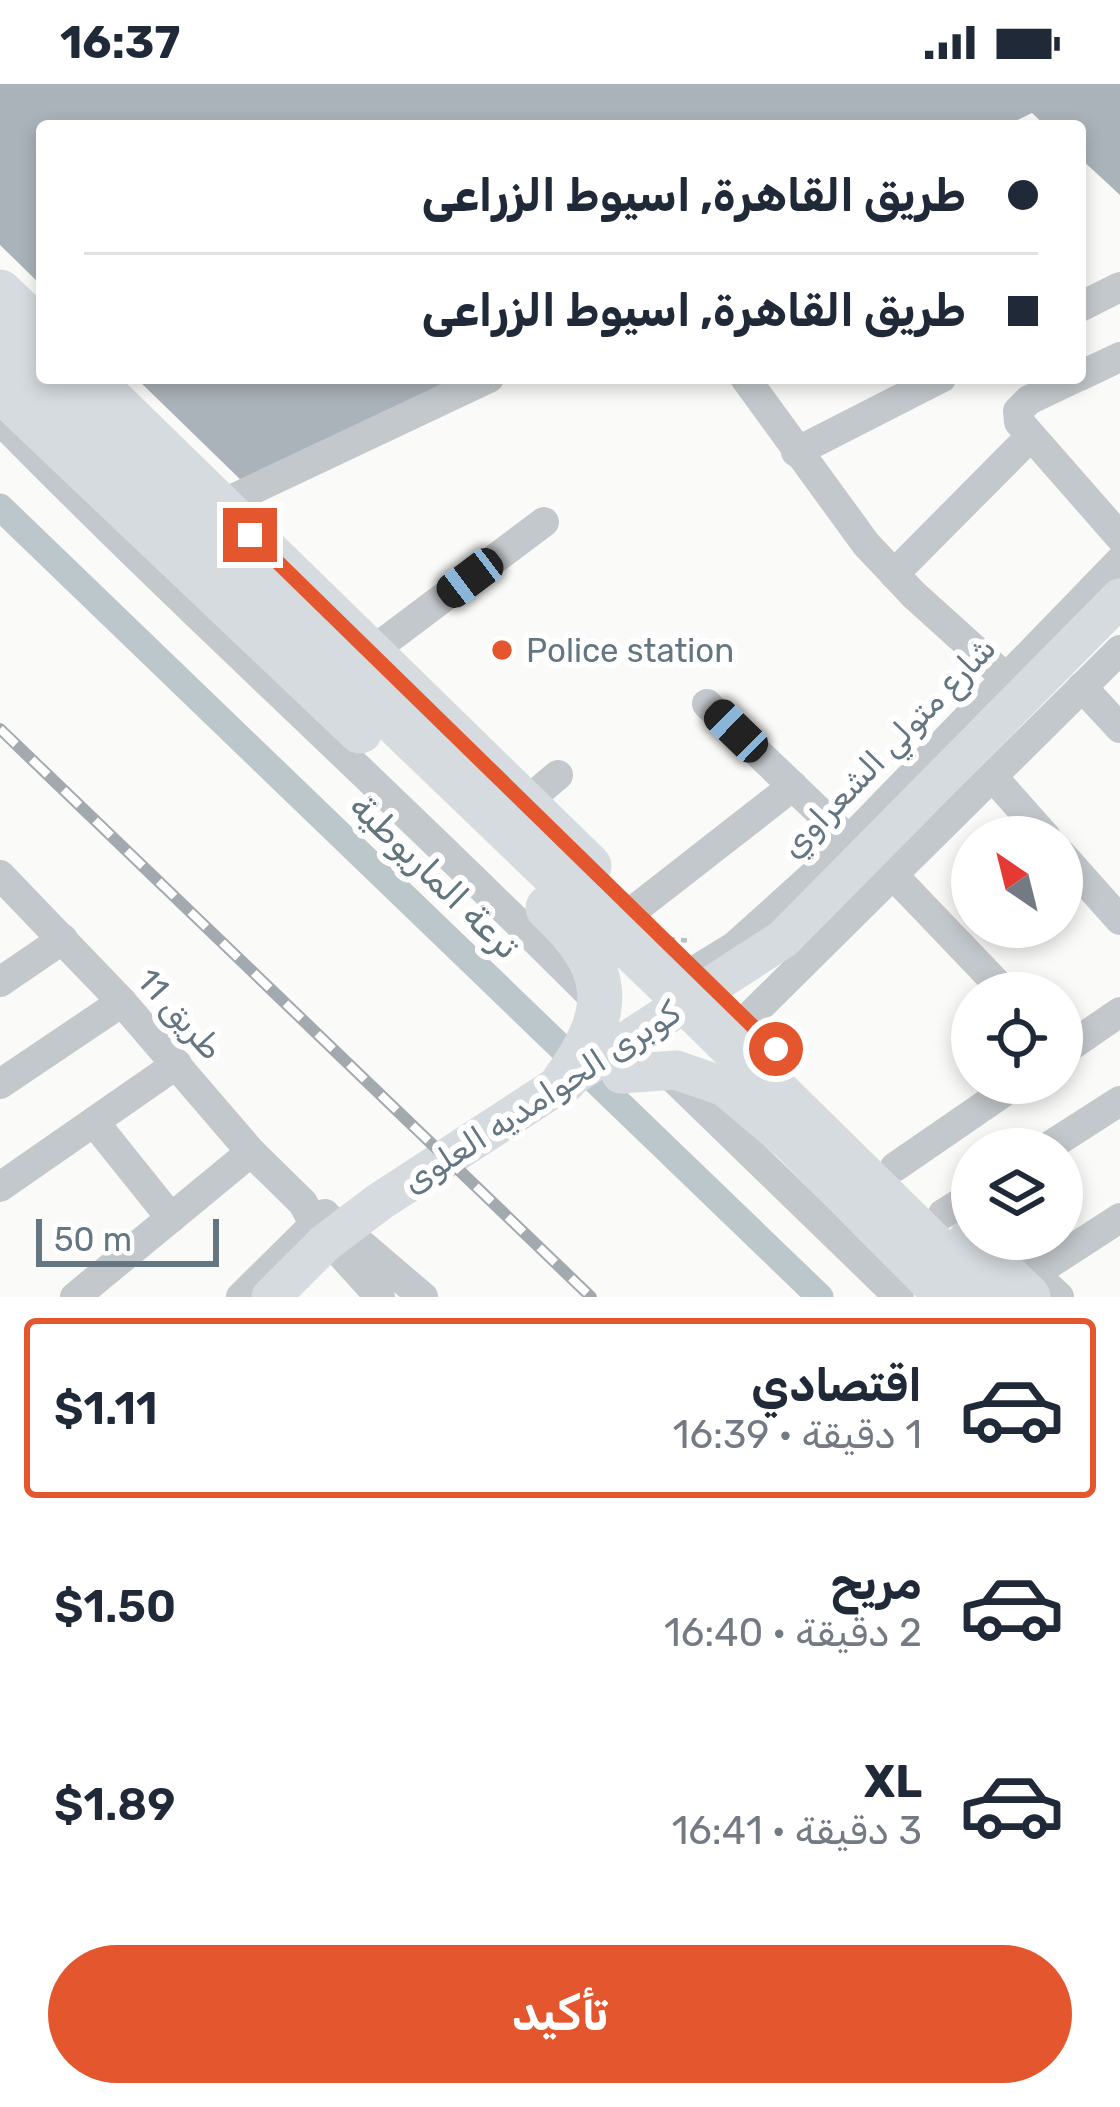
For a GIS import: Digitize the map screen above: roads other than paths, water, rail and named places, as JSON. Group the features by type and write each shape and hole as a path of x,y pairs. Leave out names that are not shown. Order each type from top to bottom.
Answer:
{"highway":[{"path":"0,292 36,326"},
{"path":"0,343 36,378"},
{"path":"43,384 986,1297"},
{"path":"95,384 370,652 542,789 746,1020 895,1167 951,1201"},
{"path":"0,389 588,950 599,979 601,1002 594,1032 564,1082"},
{"path":"994,1260 1032,1285"}],"main road":[{"name":"كوبرى الحوامديه العلوى","path":"271,1297 351,1222 740,970 803,921 1120,598"},
{"name":"كوبرى الحوامديه العلوى","path":"303,1297 411,1203 744,996 797,954 1120,630"},
{"path":"621,1074 676,1070 725,1087 790,1142 944,1297"}],"street":[{"path":"1086,304 1120,287"},
{"path":"1086,373 1120,357"},
{"path":"220,505 476,384"},
{"path":"749,384 796,452 894,574 1006,678"},
{"path":"796,452 929,384"},
{"path":"1064,384 1021,406 1018,422 1120,537"},
{"path":"0,420 150,572 395,802 899,1297"},
{"path":"894,574 1030,437"},
{"path":"370,652 544,522"},
{"name":"شارع متولي الشعراوي","path":"672,940 735,946 849,840 1120,561"},
{"path":"746,1020 1120,650"},
{"path":"1082,688 1120,728"},
{"path":"707,704 849,840"},
{"path":"993,777 1027,816"},
{"path":"672,940 793,786"},
{"name":"طريق 11","path":"0,875 122,1002 251,1152 314,1214"},
{"path":"893,875 986,972"},
{"path":"1083,879 1120,920"},
{"path":"0,982 63,939"},
{"path":"0,1084 122,1002"},
{"path":"1083,1038 1120,1012"},
{"path":"0,1187 177,1064"},
{"path":"1078,1128 1120,1101"},
{"path":"895,1167 986,1104"},
{"path":"94,1122 172,1218"},
{"path":"75,1297 251,1152"},
{"path":"241,1297 314,1214"},
{"path":"314,1214 380,1297"},
{"path":"314,1214 423,1297"},
{"path":"1059,1297 1032,1285 1120,1218"}],"waterway":[{"name":"ترعة الماريوطية","path":"0,507 820,1297"}],"railway":[{"path":"0,729 591,1297"}],"place":[{"name":"Police station","path":"502,650"}]}
